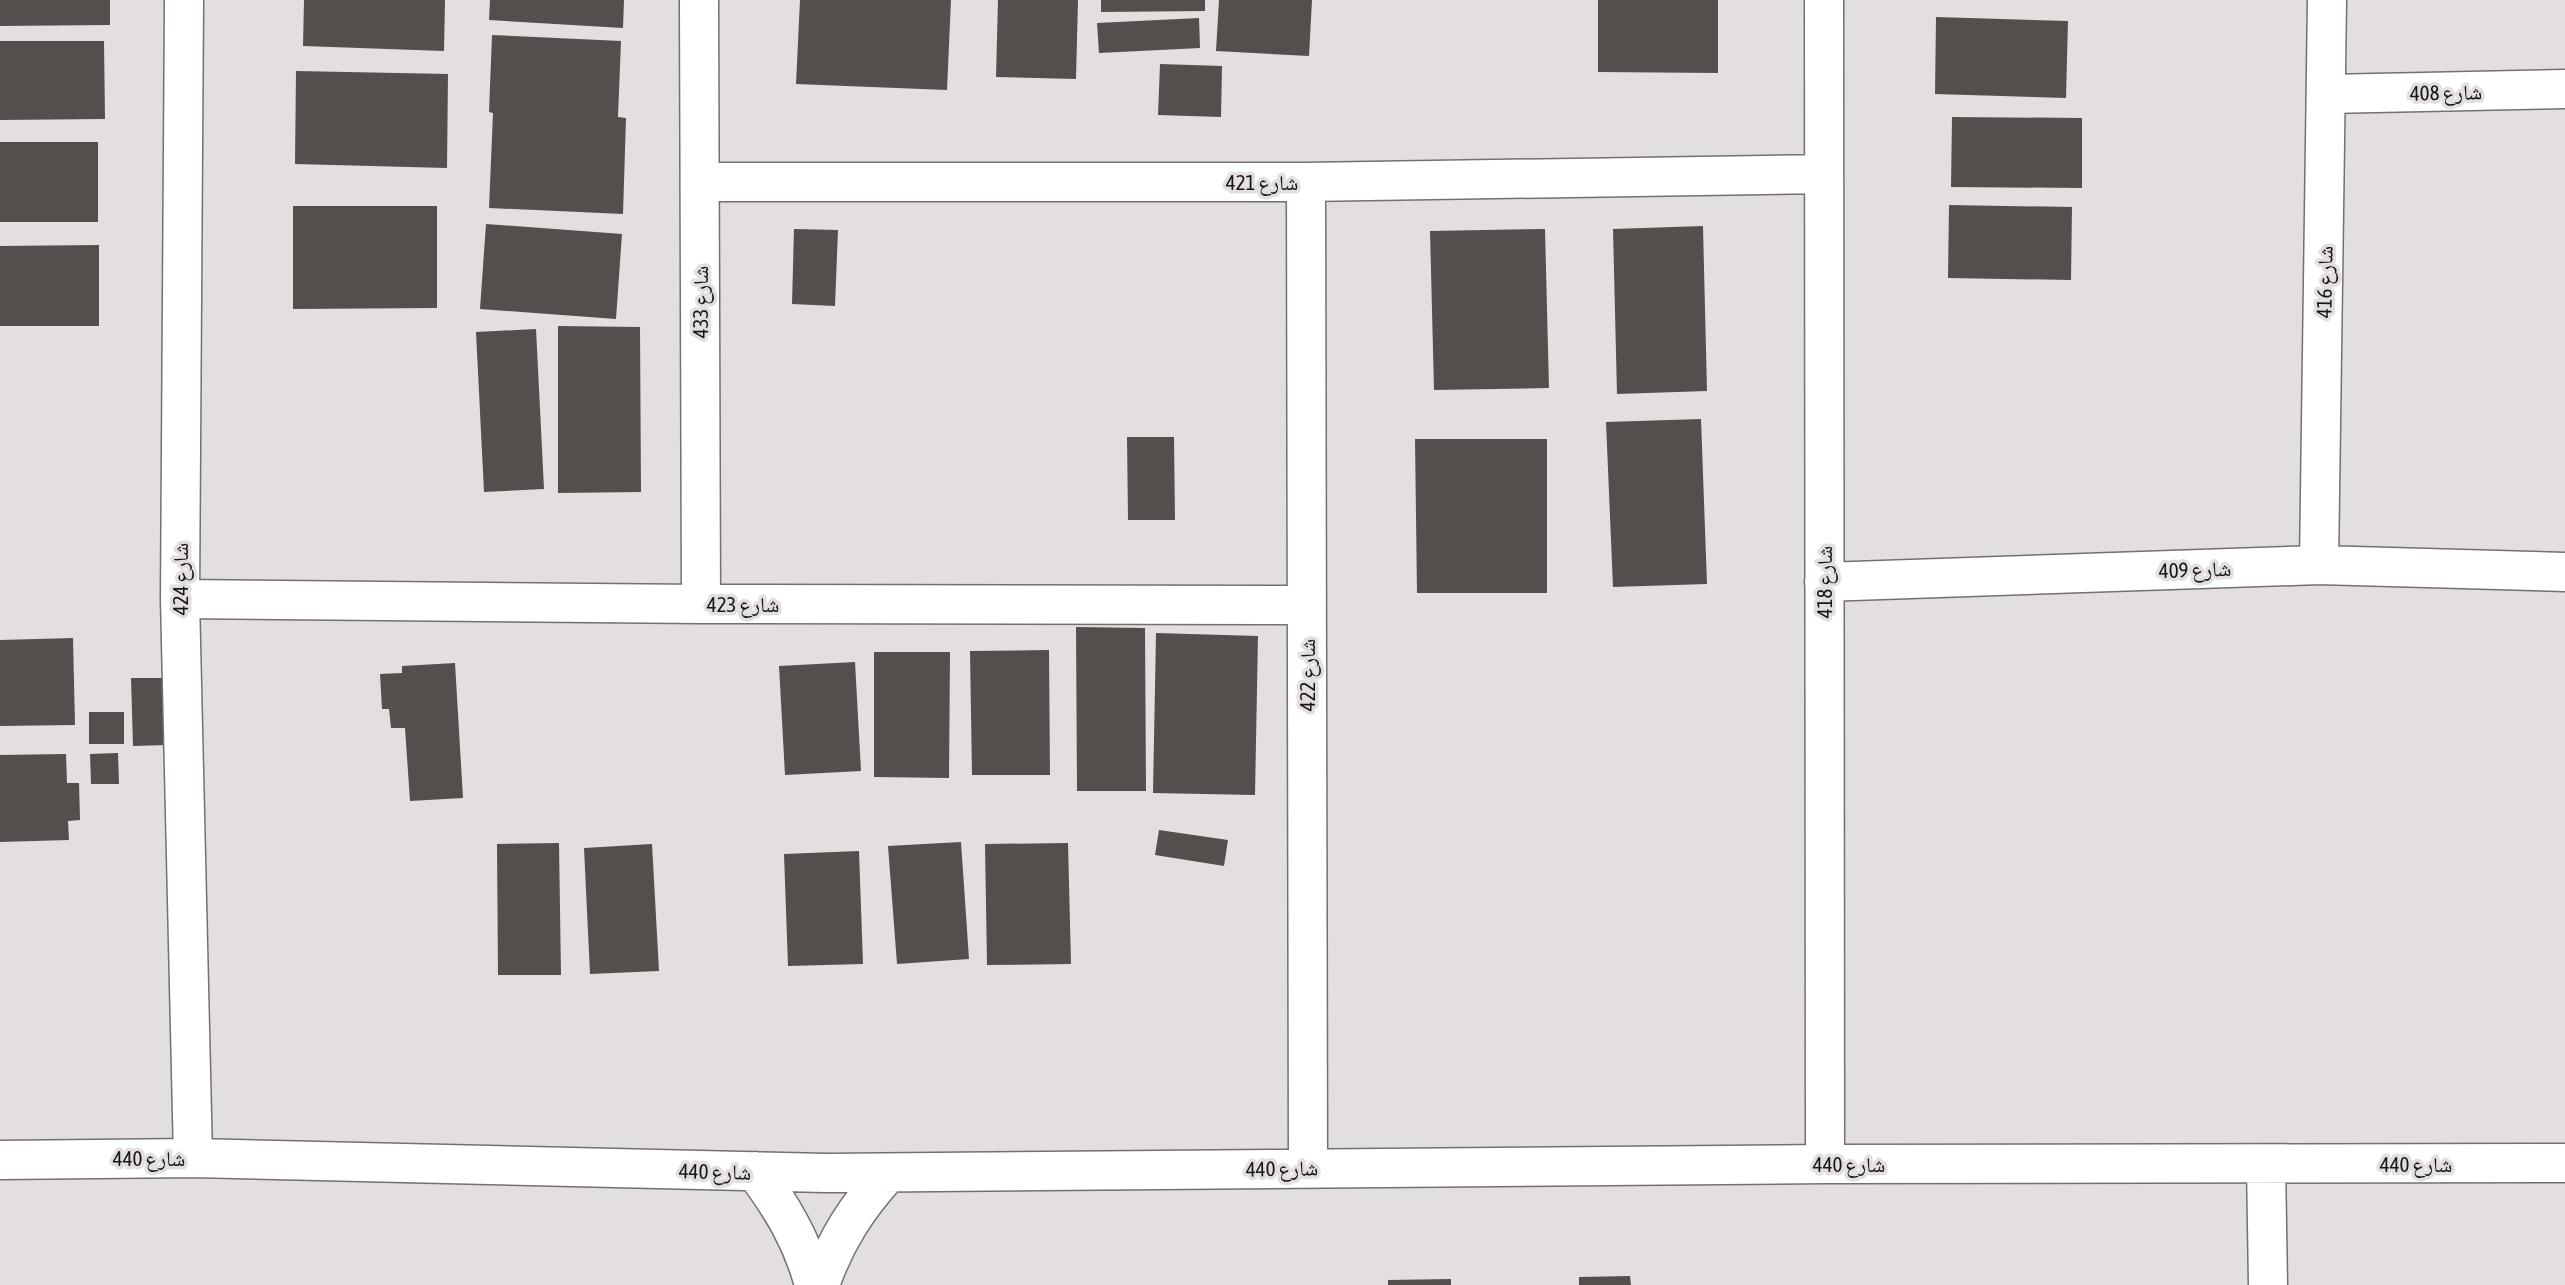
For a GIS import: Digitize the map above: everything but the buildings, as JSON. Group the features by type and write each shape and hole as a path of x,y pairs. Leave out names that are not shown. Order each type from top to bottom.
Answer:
{"street":[{"name":"شارع 424","path":"184,0 180,599 193,1158"},
{"name":"شارع 433","path":"699,0 701,604"},
{"name":"شارع 418","path":"1824,0 1825,1164"},
{"name":"شارع 416","path":"2319,565 2327,0"},
{"name":"شارع 408","path":"2327,94 2565,89"},
{"name":"شارع 421","path":"700,182 1306,182 1824,174"},
{"name":"شارع 422","path":"1306,182 1308,1168"},
{"name":"شارع 409","path":"1825,582 2319,565 2565,572"},
{"name":"شارع 423","path":"180,599 701,604 1307,605"},
{"name":"شارع 440","path":"0,1160 193,1158 888,1173 1825,1164 2565,1163"},
{"path":"2266,1164 2268,1285"},
{"path":"755,1171 793,1228 817,1285"},
{"path":"817,1285 844,1228 864,1199 888,1173"}]}
